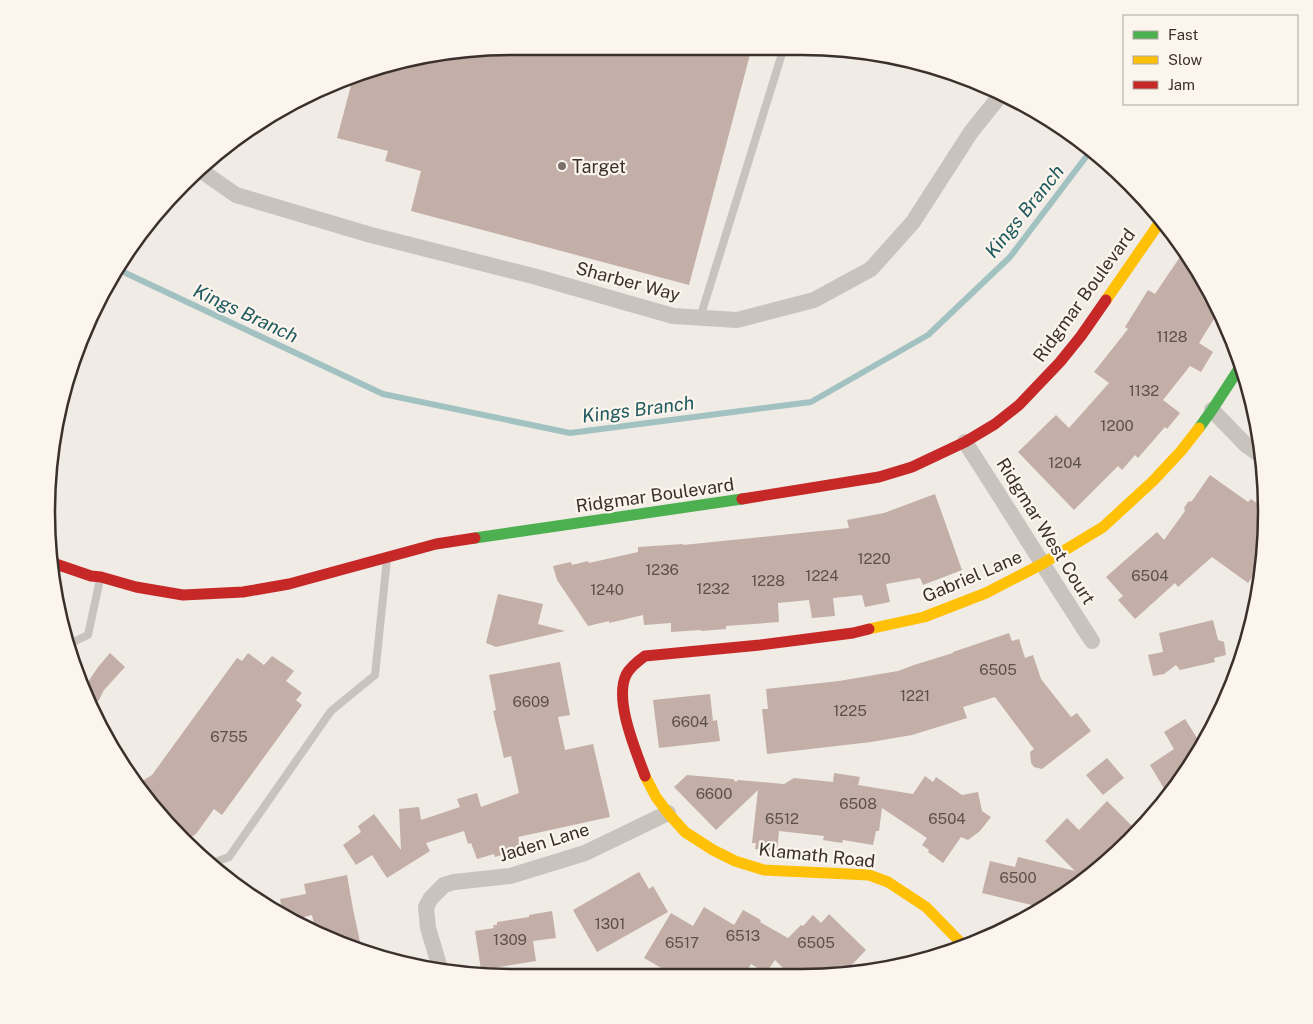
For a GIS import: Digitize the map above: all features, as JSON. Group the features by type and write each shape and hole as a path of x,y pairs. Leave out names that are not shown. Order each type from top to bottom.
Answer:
{"street":[{"name":"Sharber Way","path":"205,174 236,195 371,235 533,276 673,316 737,320 814,300 871,269 913,222 971,132 997,99"},
{"name":"Ridgmar Boulevard","path":"58,565 90,576 136,587 183,595 243,592 289,584 436,544 879,478 912,467 965,442 995,424 1019,405 1060,362 1081,336 1157,226"},
{"name":"Gabriel Lane","path":"633,665 645,656 853,634 924,616 986,593 1042,564 1103,527 1153,481 1181,451 1212,410 1236,373"},
{"path":"1212,410 1254,450"},
{"name":"Ridgmar West Court","path":"965,442 1092,641"},
{"name":"Klamath Road","path":"633,665 626,675 622,690 627,725 645,776 656,797 685,832 713,850 735,861 764,870 869,875 888,882 926,907 959,940"},
{"name":"Jaden Lane","path":"438,963 428,928 426,907 431,898 444,885 454,882 510,876 585,854 668,813"}],"lane":[{"path":"700,318 782,55"},
{"path":"217,861 229,857 331,711 375,675 387,558"},
{"path":"74,642 88,635 101,578"}],"building":[{"name":"Target","path":"512,55 750,55 689,285 411,211 421,171 385,161 388,151 337,138 351,84 423,64 452,59"},
{"path":"1180,257 1215,318 1199,343 1213,352 1201,372 1190,366 1163,400 1180,413 1167,429 1165,427 1138,458 1135,455 1122,470 1118,466 1074,510 1018,452 1056,415 1069,428 1109,383 1094,372 1128,329 1125,327 1148,290 1155,294"},
{"path":"1210,475 1248,502 1251,499 1258,504 1257,542 1253,575 1248,583 1212,557 1178,587 1175,583 1135,619 1118,600 1123,596 1106,577 1157,532 1164,540 1185,511 1184,508 1188,502 1192,501"},
{"path":"935,494 962,570 923,585 920,578 886,584 890,602 865,607 862,595 833,598 835,616 812,618 809,600 778,603 779,622 726,626 726,629 671,632 671,623 644,625 643,615 588,626 557,580 553,566 571,562 572,565 588,561 589,563 638,552 638,547 683,545 849,528 847,520 884,513"},
{"path":"498,594 543,604 538,624 565,631 496,647 486,643"},
{"path":"1213,620 1218,640 1224,642 1226,655 1214,658 1215,662 1180,670 1176,665 1164,674 1153,676 1148,655 1163,652 1159,633"},
{"path":"1009,633 1012,641 1019,639 1025,658 1033,655 1041,679 1071,717 1077,713 1091,731 1042,769 1034,767 1031,763 1030,752 1034,749 995,697 963,707 967,718 912,735 871,742 767,754 762,709 768,709 766,689 839,681 898,671"},
{"path":"110,653 125,667 104,690 97,703 88,682"},
{"path":"248,653 264,665 272,656 294,671 286,681 302,693 296,700 302,705 222,815 214,809 196,834 191,837 168,813 142,781 152,775 237,658 242,661"},
{"path":"560,662 570,715 558,717 565,750 593,744 610,817 518,837 522,849 495,857 494,854 477,859 471,843 468,844 464,831 426,843 430,851 387,878 372,855 356,865 343,845 361,832 358,826 374,814 401,850 399,809 419,807 421,820 460,807 457,799 477,793 481,807 519,793 511,756 504,758 493,711 496,710 489,675"},
{"path":"710,694 713,721 717,720 720,741 659,748 653,700"},
{"path":"1185,719 1198,739 1164,789 1150,765 1174,749 1164,732"},
{"path":"1107,758 1124,778 1103,795 1086,775"},
{"path":"834,773 860,777 858,785 913,794 925,776 933,782 936,777 962,795 978,792 982,811 991,817 980,831 968,840 961,837 943,863 922,845 927,838 882,808 879,831 876,831 873,845 843,840 842,843 823,840 824,836 779,831 777,852 755,849 756,843 752,843 758,790 716,830 674,787 687,775 733,779 736,782 738,780 784,784 794,778 833,782"},
{"path":"1107,801 1132,826 1079,875 1034,906 982,893 990,861 1015,867 1018,857 1075,871 1045,841 1067,818 1079,830"},
{"path":"639,872 649,889 653,886 668,912 597,952 573,910"},
{"path":"347,875 360,943 314,924 312,915 302,918 282,907 280,899 306,894 304,884"},
{"path":"704,907 734,925 743,910 788,938 813,915 821,923 829,914 866,950 851,966 831,968 784,969 775,960 769,969 759,969 751,964 748,969 663,969 644,958 671,913 693,926"},
{"path":"552,911 556,938 533,941 536,961 491,968 481,968 475,931 494,928 493,925 497,925 497,922 529,917 529,915"}],"waterway":[{"name":"Kings Branch","path":"123,272 383,394 570,433 811,402 928,335 1010,257 1087,156"}],"traffic: fast":[{"path":"1199,428 1236,373"},
{"path":"475,538 742,499"}],"traffic: slow":[{"path":"1106,300 1157,226"},
{"path":"869,629 924,617 986,593 1042,564 1103,527 1153,481 1199,428"},
{"path":"645,776 656,797 685,832 713,850 735,861 764,870 869,875 888,882 926,907 959,941"}],"traffic: jam":[{"path":"742,499 879,477 912,467 965,442 995,424 1019,405 1060,362 1106,300"},
{"path":"58,565 91,576 136,587 183,595 243,592 289,584 436,544 475,538"},
{"path":"645,776 624,712 623,698 623,686 626,675 645,656 760,645 853,633 869,629"}],"place":[{"name":"Target","path":"562,166"}]}
